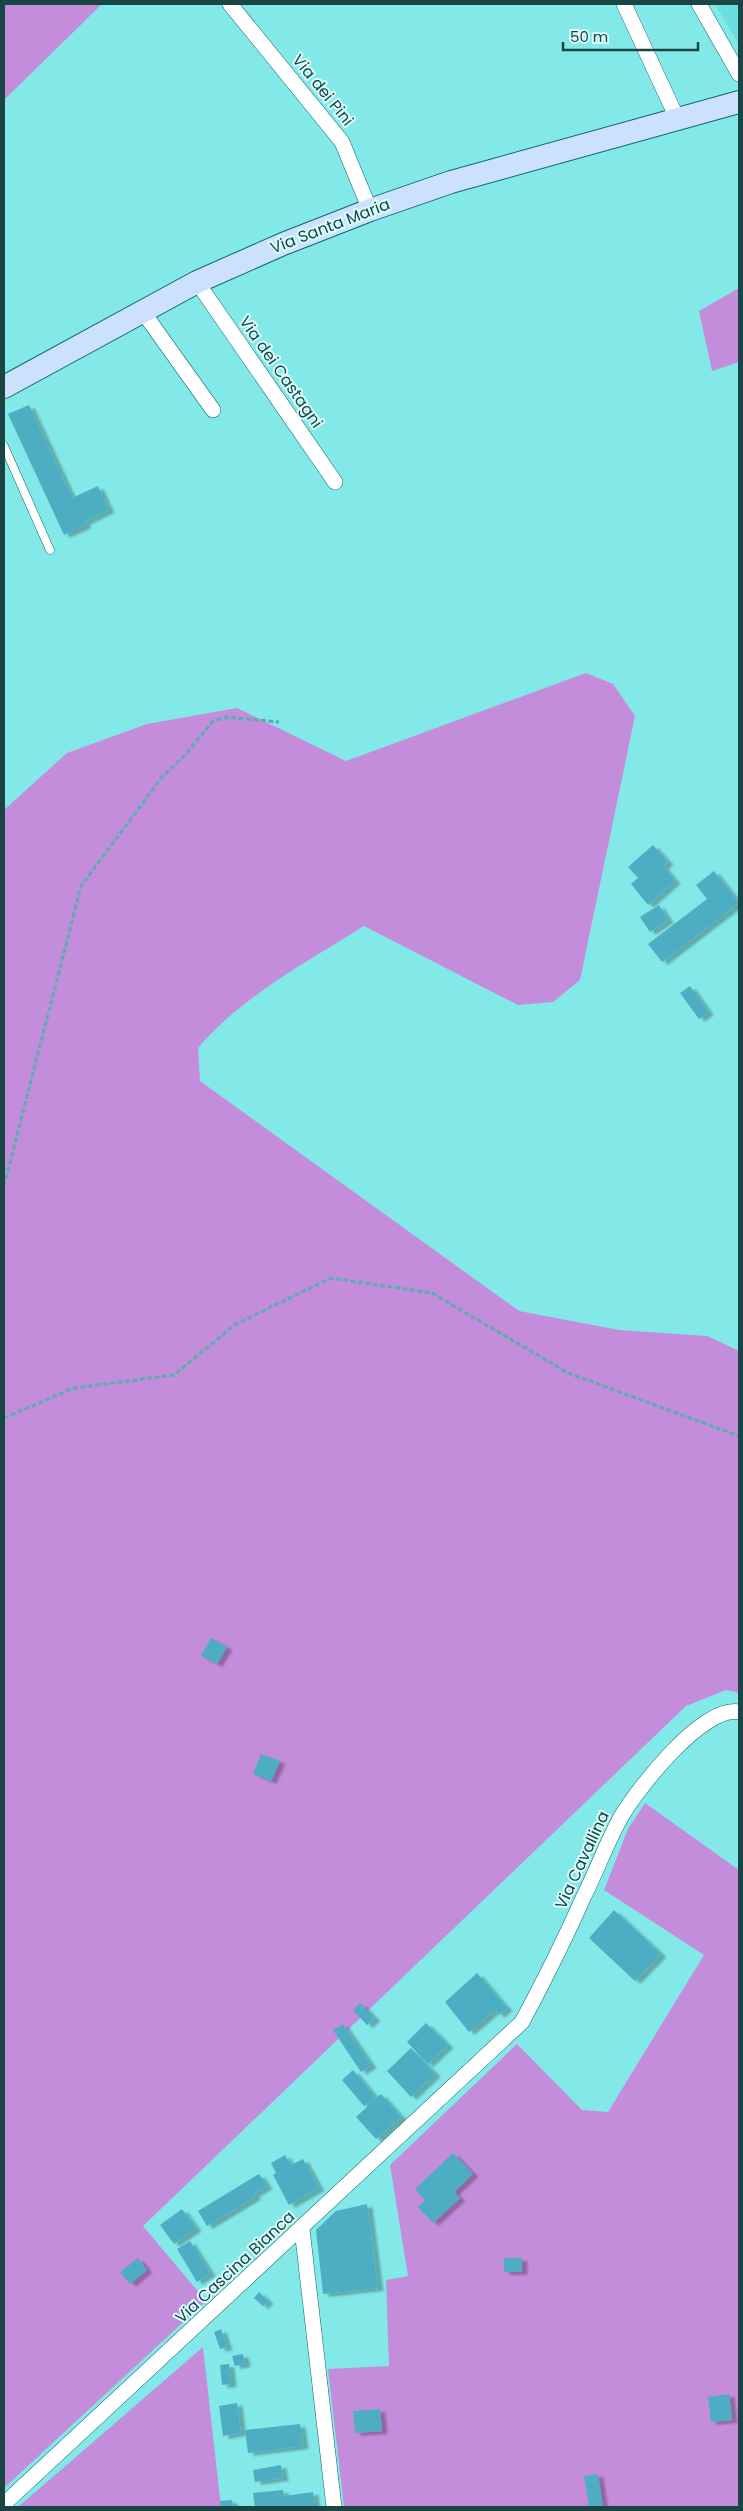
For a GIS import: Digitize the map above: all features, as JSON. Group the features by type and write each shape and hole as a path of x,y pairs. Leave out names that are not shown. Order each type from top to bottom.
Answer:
{"street":[{"name":"Via dei Pini","path":"230,4 342,142 370,210"},
{"path":"624,4 677,118"},
{"path":"700,4 739,74"},
{"name":"Via Santa Maria","path":"4,387 197,282 283,244 370,210 451,182 739,102"},
{"name":"Via dei Castagni","path":"197,282 335,482"},
{"path":"143,312 212,410"},
{"name":"Via Cavallina","path":"488,2054 522,2022 562,1944 621,1817 658,1765 690,1735 720,1715 739,1712"},
{"name":"Via Cascina Bianca","path":"4,2504 302,2229 488,2054"},
{"path":"302,2229 334,2507"}],"lane":[{"path":"4,446 50,550"}],"path":[{"path":"4,1186 81,886 162,778 186,754 213,721 226,717 279,722"},
{"path":"4,1418 74,1388 174,1374 236,1324 331,1278 432,1293 568,1373 739,1436"}],"shaded area":[{"path":"4,4 102,4 4,100"},
{"path":"715,4 739,4 739,45"},
{"path":"739,288 739,362 712,371 699,311"},
{"path":"586,673 613,684 635,716 580,980 553,1002 518,1005 364,926 276,981 234,1012 215,1029 198,1048 200,1081 519,1311 619,1330 707,1336 739,1351 739,1693 726,1690 686,1706 143,2226 206,2301 4,2488 4,810 67,753 147,724 237,708 346,761"},
{"path":"645,1803 739,1870 739,2507 344,2507 328,2369 389,2366 386,2280 408,2276 390,2165 517,2044 582,2110 608,2112 704,1955 604,1890 628,1829"},
{"path":"203,2347 221,2507 18,2507"}],"building":[{"path":"29,405 72,498 98,486 109,510 84,522 86,525 64,535 8,414"},
{"path":"653,845 668,862 663,866 675,881 648,905 631,884 638,878 628,867"},
{"path":"714,871 739,903 662,962 648,944 707,899 696,885"},
{"path":"659,905 668,920 650,932 640,917"},
{"path":"690,986 708,1012 699,1019 680,993"},
{"path":"211,1638 227,1647 217,1664 201,1656"},
{"path":"261,1754 280,1761 271,1781 253,1774"},
{"path":"614,1910 661,1954 635,1981 589,1938"},
{"path":"477,1973 507,2008 499,2015 495,2010 469,2032 445,2002"},
{"path":"360,2003 375,2018 367,2025 353,2010"},
{"path":"426,2023 448,2045 428,2064 407,2042"},
{"path":"343,2024 371,2065 361,2072 333,2030"},
{"path":"411,2048 435,2074 411,2097 387,2071"},
{"path":"353,2070 375,2097 364,2106 342,2080"},
{"path":"381,2094 401,2117 376,2139 356,2117"},
{"path":"453,2153 473,2174 454,2192 460,2198 433,2223 418,2207 425,2200 415,2189"},
{"path":"285,2155 291,2165 303,2159 319,2188 289,2205 273,2175 276,2173 271,2163"},
{"path":"259,2174 267,2186 254,2194 255,2197 207,2226 198,2211"},
{"path":"367,2204 378,2288 323,2294 316,2230 336,2211"},
{"path":"182,2209 196,2228 174,2244 160,2225"},
{"path":"190,2241 210,2273 197,2282 177,2249"},
{"path":"138,2258 147,2270 130,2284 120,2272"},
{"path":"504,2258 522,2258 522,2272 504,2272"},
{"path":"259,2292 268,2301 263,2306 254,2298"},
{"path":"221,2329 227,2347 220,2349 214,2332"},
{"path":"243,2354 245,2364 235,2366 232,2356"},
{"path":"229,2364 231,2384 222,2385 220,2365"},
{"path":"729,2394 732,2420 711,2422 708,2397"},
{"path":"237,2403 241,2433 223,2436 219,2406"},
{"path":"380,2409 382,2431 355,2433 353,2411"},
{"path":"300,2424 303,2446 248,2453 245,2430"},
{"path":"281,2465 283,2478 255,2482 253,2470"},
{"path":"598,2474 603,2507 589,2507 584,2476"},
{"path":"283,2490 284,2496 313,2492 315,2507 255,2507 253,2493"},
{"path":"232,2500 233,2507 221,2507 220,2501"}]}
